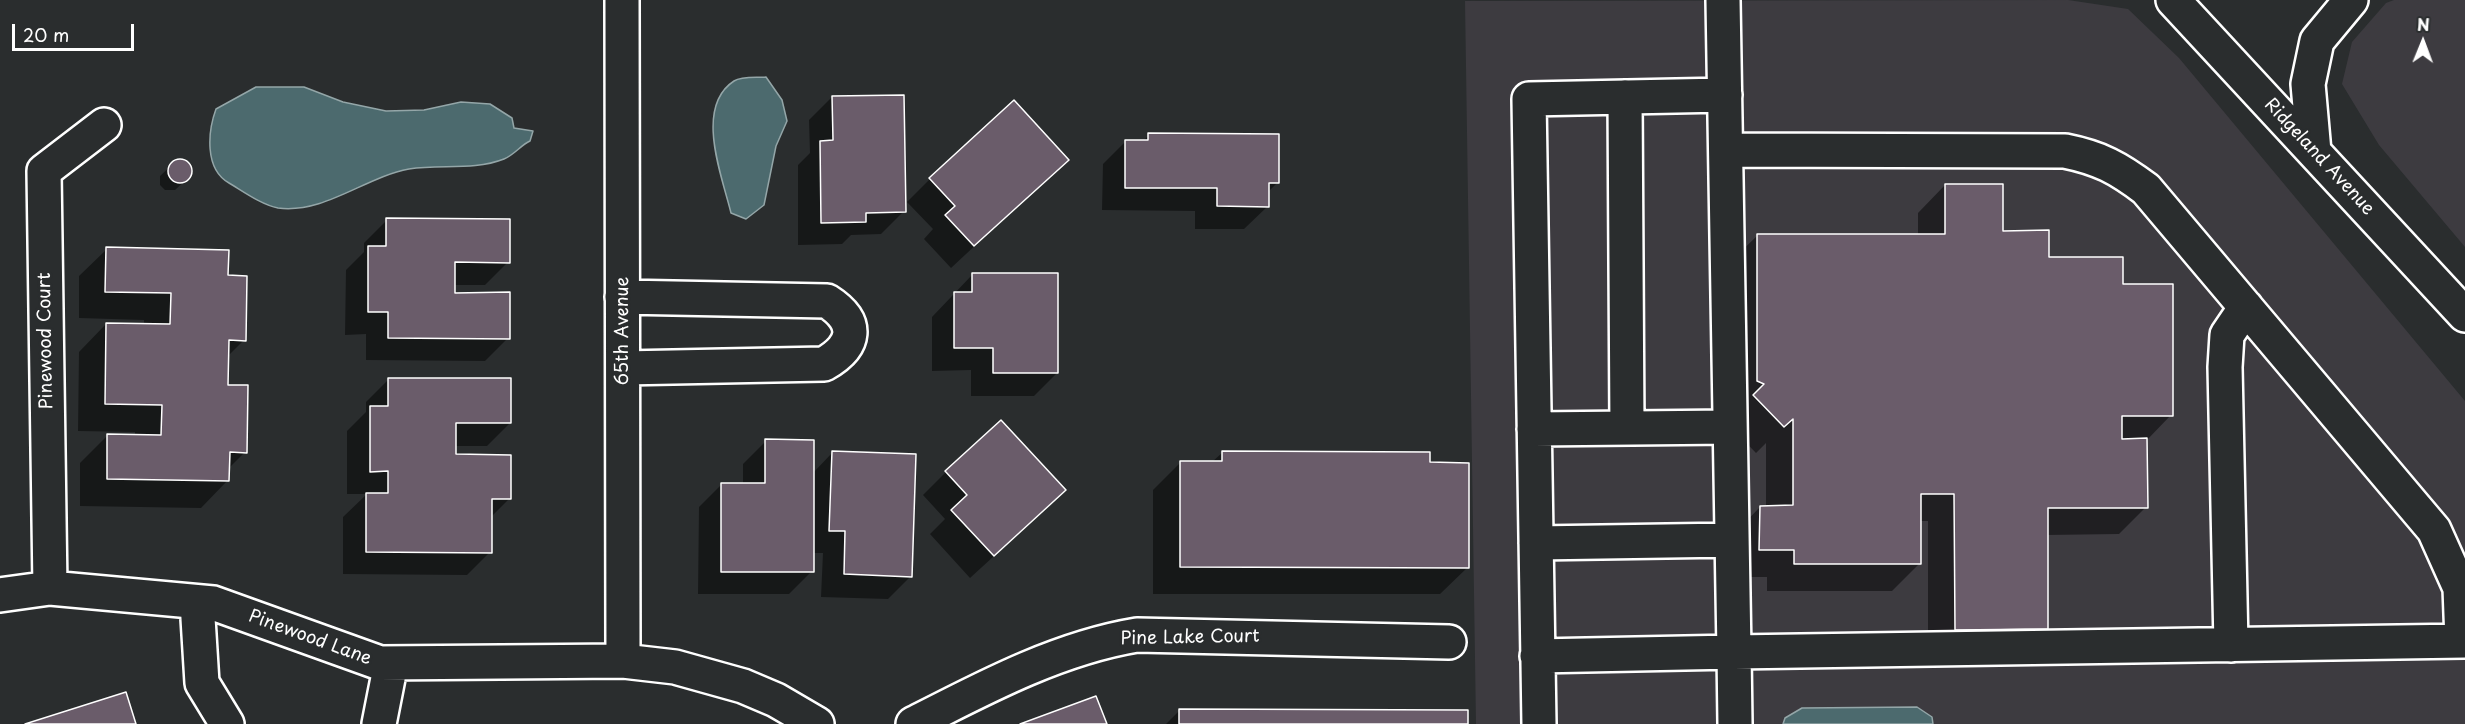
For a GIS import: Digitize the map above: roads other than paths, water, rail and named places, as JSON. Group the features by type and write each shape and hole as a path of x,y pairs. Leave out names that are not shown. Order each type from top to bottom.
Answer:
{"street":[{"name":"65th Avenue","path":"622,0 623,661"},
{"path":"1723,0 1735,724"},
{"name":"Ridgeland Avenue","path":"2173,0 2465,315"},
{"path":"2314,152 2308,84 2317,41 2351,0"},
{"path":"1539,724 1529,99 1725,95"},
{"path":"1624,97 1627,428"},
{"name":"Pinewood Court","path":"50,588 44,171 104,125"},
{"path":"1537,656 2464,641 2460,588 2434,530 2146,189 2119,169 2094,157 2065,151 1725,150"},
{"path":"622,297 827,301 841,310 848,323 850,340 841,355 824,364 623,368"},
{"path":"2231,645 2225,367 2227,335 2246,307"},
{"path":"1534,429 1730,427"},
{"path":"1536,543 1732,540"},
{"name":"Pinewood Lane","path":"0,595 50,588 213,603 380,663 623,661 675,667 742,686 776,700 817,724"},
{"path":"197,602 201,682 227,724"},
{"name":"Pine Lake Court","path":"913,724 997,682 1102,641 1137,635 1449,642"},
{"path":"379,724 391,663"}],"water":[{"path":"766,77 782,100 787,121 776,146 764,205 746,219 731,213 714,143 715,107 722,93 737,79"},
{"path":"256,87 304,87 343,102 386,111 424,110 461,102 490,104 512,118 514,128 533,131 530,141 508,157 492,163 409,169 377,179 312,206 278,208 259,201 221,177 215,169 210,149 211,128 216,109"},
{"path":"1917,707 1932,717 1933,724 1783,724 1785,718 1802,708"}]}
